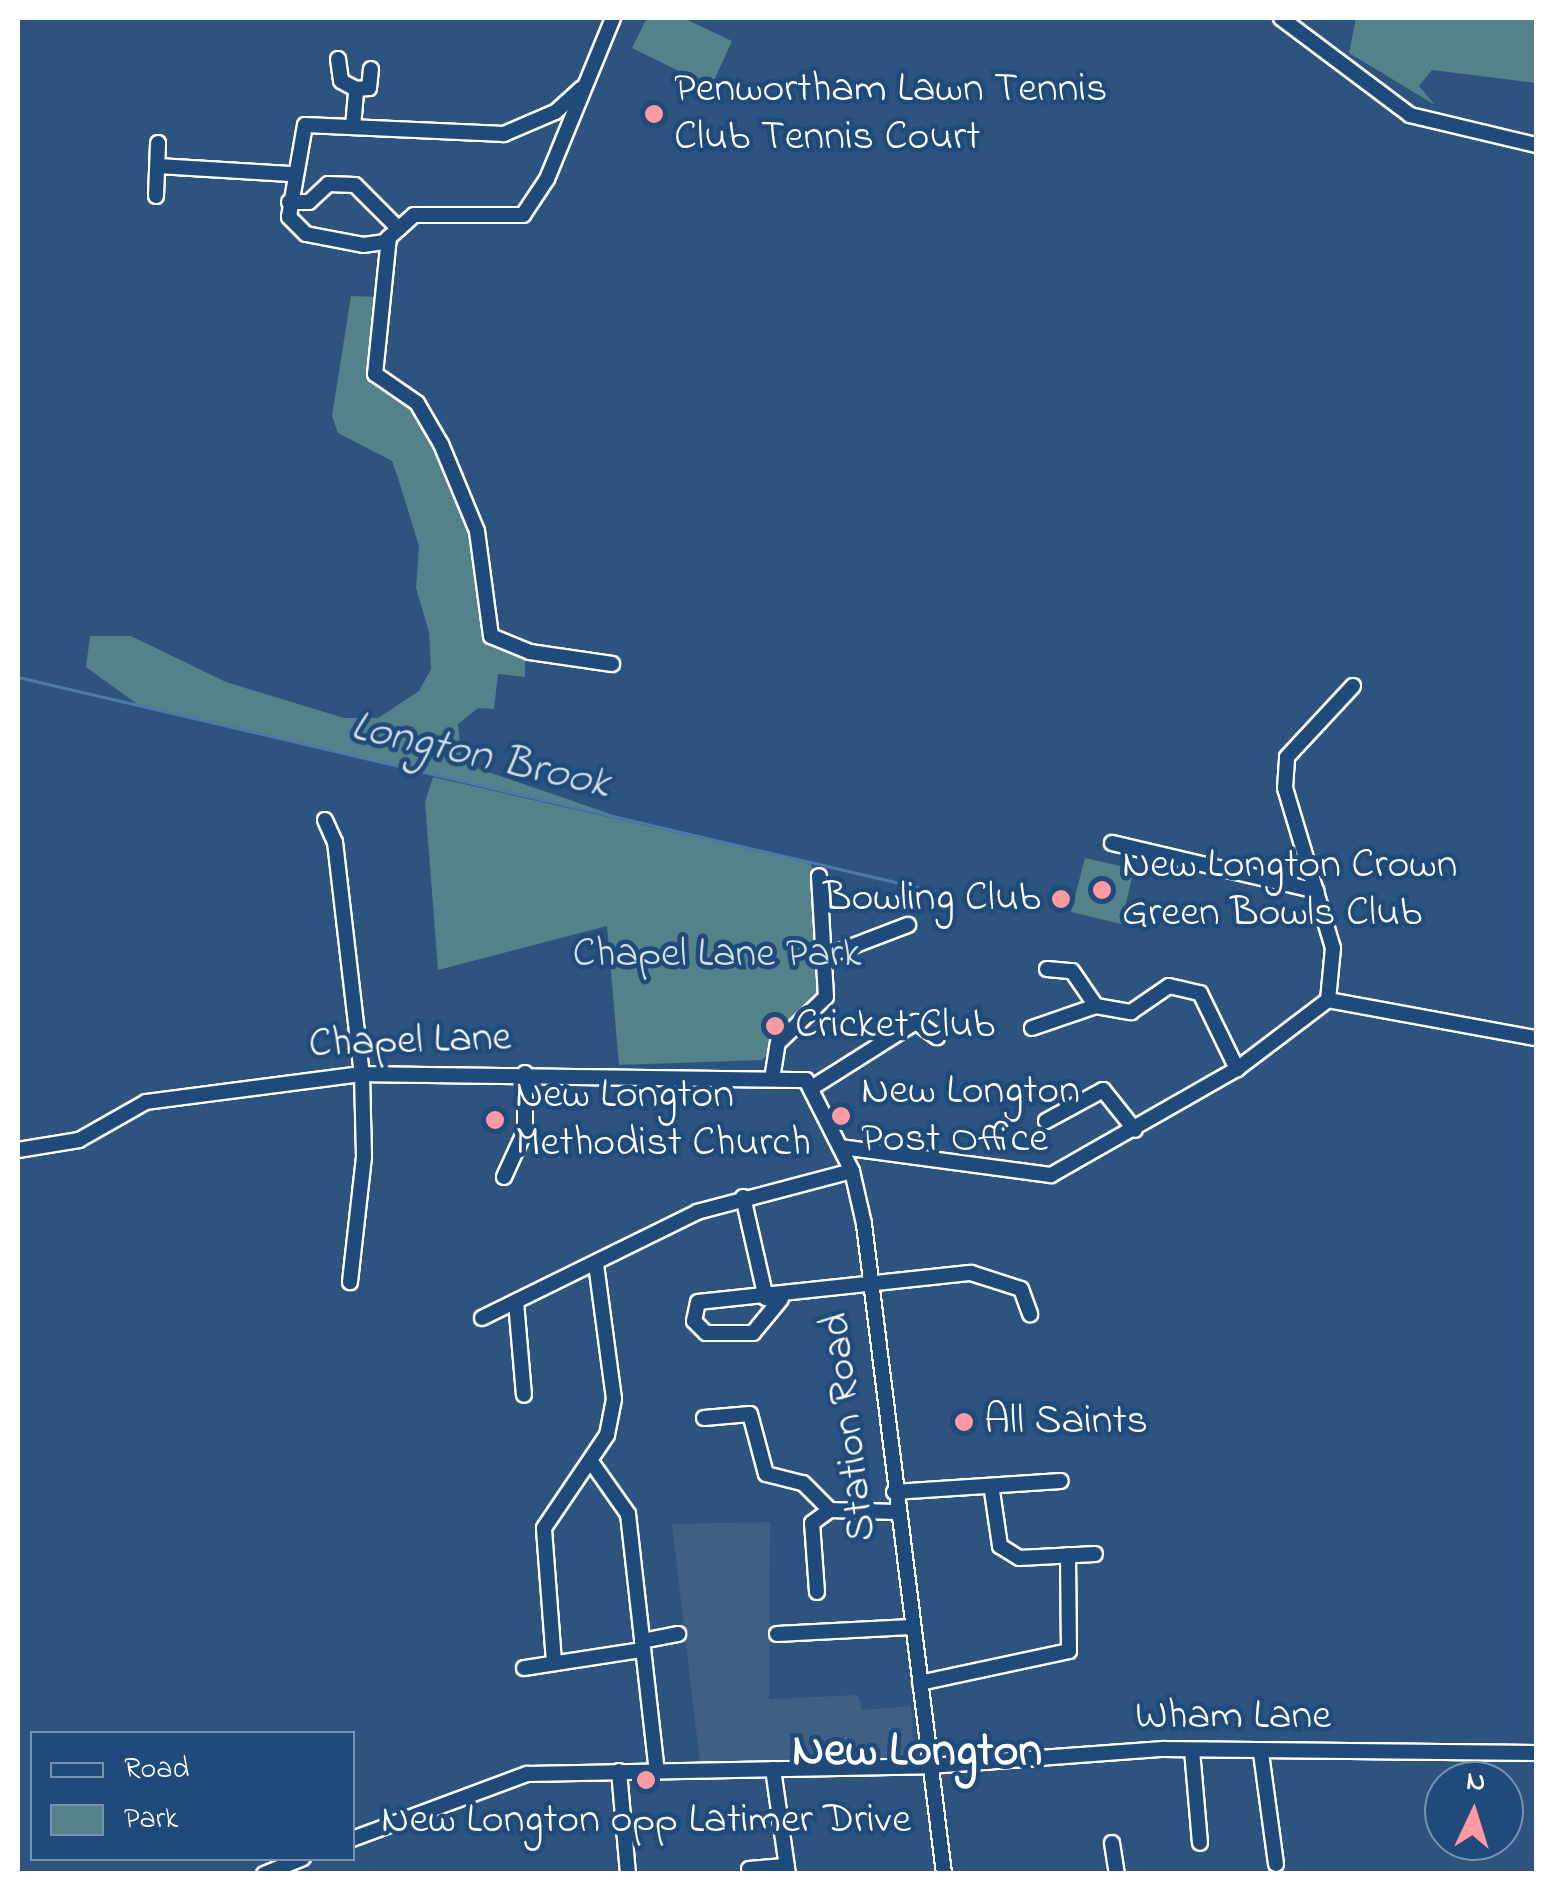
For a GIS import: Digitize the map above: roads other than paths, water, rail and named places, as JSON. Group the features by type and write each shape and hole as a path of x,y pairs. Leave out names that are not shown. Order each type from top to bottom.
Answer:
{"street":[{"path":"582,88 555,112 504,134 305,126 290,174 289,217 318,239 394,233 414,216 523,215 582,88 613,18"},
{"path":"1281,18 1410,116 1536,144"},
{"path":"338,59 341,81 356,89 369,88 371,69"},
{"path":"353,127 356,89"},
{"path":"156,196 158,143"},
{"path":"158,166 290,174"},
{"path":"289,202 309,202 328,184 355,186 394,233 376,374 418,404 441,444 477,531 491,636 530,652 612,664"},
{"path":"842,1146 1051,1175 1237,1069 1328,1000 1333,948 1285,788 1287,757 1353,686"},
{"path":"325,820 335,842 362,1074 364,1157 350,1282"},
{"path":"1112,843 1316,890"},
{"path":"773,1072 778,1043 826,997 819,876"},
{"path":"824,957 908,925"},
{"path":"1046,970 1072,971 1096,1006"},
{"path":"1032,1028 1096,1006 1131,1012 1169,986 1200,993 1237,1069"},
{"path":"1328,1000 1536,1038"},
{"path":"813,1087 916,1022 937,1037"},
{"name":"Chapel Lane","path":"18,1150 79,1140 146,1102 362,1074 773,1072 813,1087"},
{"path":"504,1177 525,1131 525,1073"},
{"name":"Station Road","path":"813,1087 852,1171 944,1874"},
{"path":"1046,1121 1067,1102 1103,1090 1135,1130"},
{"path":"482,1318 743,1198 852,1171"},
{"path":"743,1198 774,1299 753,1334 706,1333 694,1322 698,1302 774,1299 868,1289 890,1276 971,1273 1021,1289 1030,1314"},
{"path":"554,1662 544,1528 592,1463 614,1400 596,1264"},
{"path":"516,1302 524,1395"},
{"path":"704,1418 750,1414 766,1474 803,1483 830,1510"},
{"path":"592,1463 628,1514 657,1771"},
{"path":"894,1492 992,1491 1061,1480"},
{"path":"992,1491 1000,1546 1018,1558 1095,1554"},
{"path":"817,1592 812,1523 830,1510 896,1512"},
{"path":"920,1683 1069,1650 1068,1556"},
{"path":"777,1634 910,1627"},
{"path":"524,1668 642,1646 678,1634"},
{"path":"1192,1750 1200,1843"},
{"name":"Wham Lane","path":"355,1838 527,1774 930,1766 1192,1750 1536,1753"},
{"path":"1261,1752 1276,1864"},
{"path":"750,1868 787,1870 773,1769"},
{"path":"618,1772 628,1874"},
{"path":"1112,1843 1117,1874"},
{"path":"264,1874 296,1861"}],"waterway":[{"name":"Longton Brook","path":"18,677 934,891"}],"place":[{"name":"Penwortham Lawn Tennis Club Tennis Court","path":"654,114"},
{"name":"New Longton Crown Green Bowls Club","path":"1102,890"},
{"name":"Bowling Club","path":"1061,899"},
{"name":"Cricket Club","path":"775,1026"},
{"name":"New Longton Post Office","path":"841,1116"},
{"name":"New Longton Methodist Church","path":"495,1120"},
{"name":"All Saints","path":"964,1422"},
{"name":"New Longton opp Latimer Drive","path":"646,1780"}],"district":[{"name":"New Longton","path":"917,1753"}],"park label":[{"name":"Chapel Lane Park","path":"717,955"}]}
